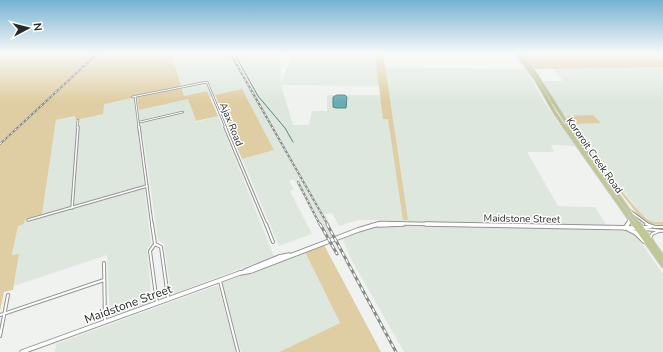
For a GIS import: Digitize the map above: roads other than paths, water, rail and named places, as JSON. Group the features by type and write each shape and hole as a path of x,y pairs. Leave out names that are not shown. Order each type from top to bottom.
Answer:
{"main road":[{"name":"Kororoit Creek Road","path":"530,69 563,125 663,265"},
{"name":"Kororoit Creek Road","path":"531,69 568,125 663,258"},
{"path":"563,125 568,125"},
{"path":"589,161 594,161"},
{"path":"630,220 629,224 625,228 636,233 653,250"},
{"name":"Maidstone Street","path":"22,352 157,305 367,227 377,225 408,224 636,228"},
{"path":"636,228 642,228"}],"street":[{"name":"Ajax Road","path":"132,97 204,81 207,82 273,242"},
{"path":"135,96 155,244 150,251 157,305"},
{"path":"139,122 183,112"},
{"path":"72,208 78,120"},
{"path":"28,220 147,186"},
{"path":"628,208 643,222 655,227"},
{"path":"642,228 663,227"},
{"path":"642,228 662,231"},
{"path":"650,240 652,234 662,231"},
{"path":"155,244 161,247 169,300"},
{"path":"104,263 105,323"},
{"path":"0,315 104,280"},
{"path":"220,281 238,352"},
{"path":"0,336 8,295"}],"water":[{"path":"337,95 345,95 347,97 346,108 333,107 333,97"}],"waterway":[{"path":"243,69 258,96 285,128 293,142"}],"railway":[{"path":"0,144 80,69"},
{"path":"239,69 328,225"},
{"path":"298,182 320,225"},
{"path":"320,224 337,254"},
{"path":"327,224 396,352"}]}
